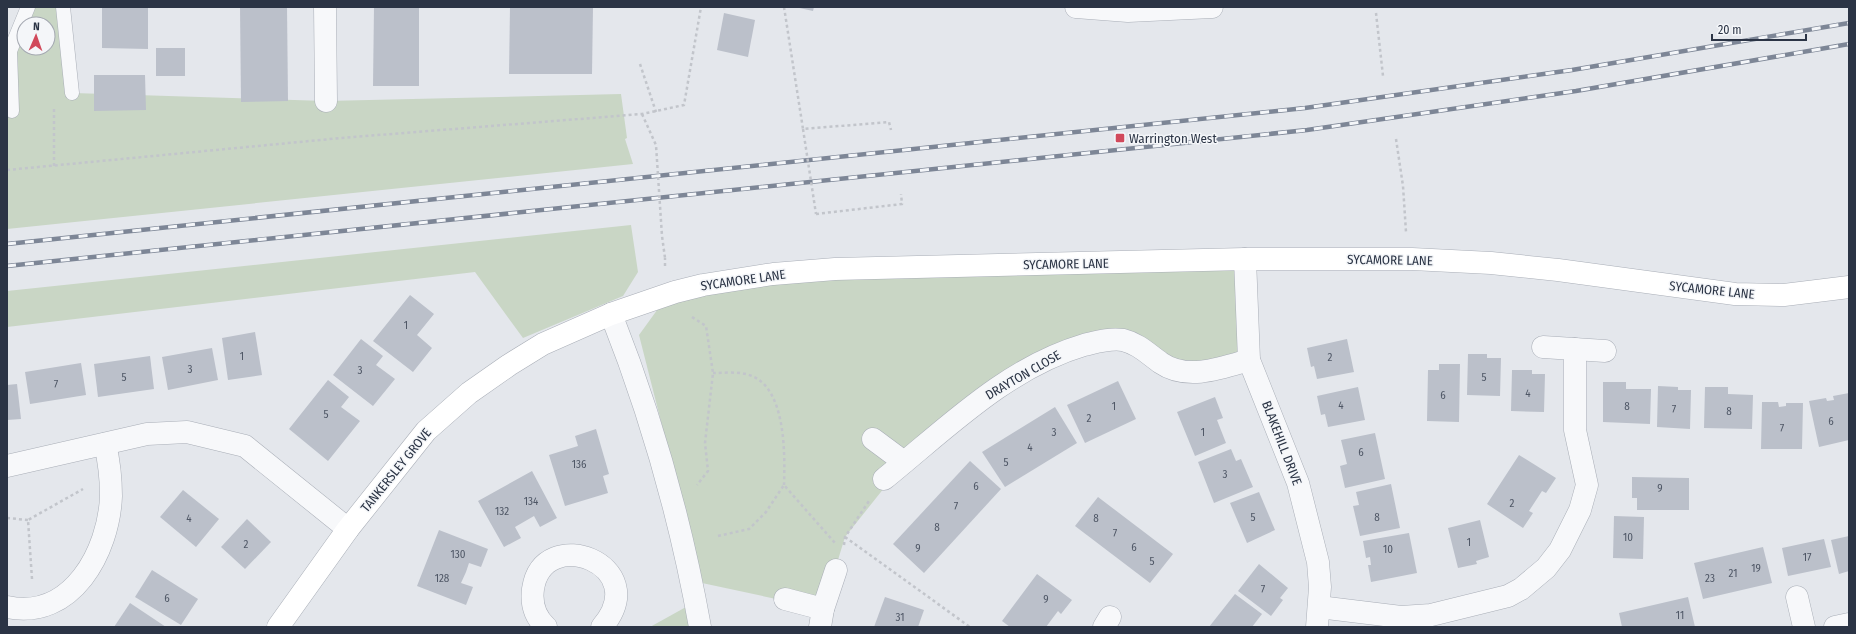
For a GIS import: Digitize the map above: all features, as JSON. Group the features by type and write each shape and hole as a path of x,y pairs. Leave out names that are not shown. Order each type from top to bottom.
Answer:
{"street":[{"path":"325,7 326,101"},
{"path":"1076,7 1128,10 1212,7"},
{"name":"SYCAMORE LANE","path":"611,314 689,288 773,274 835,269 1245,260 1412,259 1491,263 1558,270 1735,294 1784,294 1849,287"},
{"name":"BLAKEHILL DRIVE","path":"1245,260 1249,360 1298,483 1318,562 1320,587 1318,617"},
{"path":"611,314 629,360 674,507 692,584 700,627"},
{"name":"TANKERSLEY GROVE","path":"278,627 348,529 426,431 469,393 509,365 543,344 611,314"},
{"name":"DRAYTON CLOSE","path":"884,479 956,418 1016,377 1060,352 1108,339 1122,340 1135,344 1145,349 1154,358 1172,369 1190,372 1221,368 1249,360"},
{"path":"1543,347 1605,351"},
{"path":"1318,617 1401,617 1431,615 1508,596 1521,589 1546,568 1560,550 1580,510 1587,485 1575,430 1575,349"},
{"path":"7,466 147,434 187,432 245,446 348,529"},
{"path":"874,439 904,462"},
{"path":"7,607 20,610 35,609 60,599 76,586 92,565 102,544 108,519 111,496 110,475 105,444"},
{"path":"546,627 540,621 534,609 532,596 534,583 540,571 550,562 562,556 575,554 588,557 601,564 610,575 613,582 616,603 611,617 602,627"},
{"path":"784,599 821,618 839,561"},
{"path":"1797,598 1804,627"},
{"path":"1835,627 1849,624"}],"lane":[{"path":"12,111 10,51 28,7"},
{"path":"63,7 72,93"}],"path":[{"path":"7,170 349,138 656,112 684,105 701,7"},
{"path":"784,7 816,214 902,204 900,194"},
{"path":"1376,13 1383,76"},
{"path":"640,64 656,112"},
{"path":"642,114 656,145 662,236 666,258 665,269"},
{"path":"804,129 889,122 890,130"},
{"path":"1396,139 1403,186 1407,236"},
{"path":"689,315 706,326 712,374 705,443 708,471"},
{"path":"712,374 736,373 751,376 762,382 770,392 776,404 780,418 785,453 784,484 766,512 749,529 718,536"},
{"path":"7,518 28,520 110,475"},
{"path":"839,561 845,538 884,479"},
{"path":"784,484 839,561"},
{"path":"28,520 35,609"},
{"path":"845,538 970,627"}],"green space":[{"path":"28,7 66,7 73,93 326,101 621,94 627,138 625,139 633,164 7,229 7,112 10,51 16,36 16,56 56,56 56,16 24,16"},
{"path":"631,225 638,272 623,296 523,338 475,272 7,327 7,291"},
{"path":"1245,259 1249,360 1206,371 1122,340 1016,377 904,463 845,537 823,609 702,583 639,335 660,306 703,285"},
{"path":"686,607 689,627 650,627"}],"building":[{"path":"102,7 148,7 148,49 102,48"},
{"path":"240,7 287,7 288,101 241,102"},
{"path":"374,7 419,7 419,86 373,86"},
{"path":"510,7 593,7 592,74 509,74"},
{"path":"795,7 814,7 813,11"},
{"path":"724,13 755,20 748,57 717,50"},
{"path":"156,48 185,48 185,76 156,76"},
{"path":"94,75 145,75 146,110 94,111"},
{"path":"410,295 434,314 417,335 432,348 413,372 373,341"},
{"path":"255,332 262,375 228,380 222,338"},
{"path":"361,339 383,356 376,365 395,379 373,406 333,375"},
{"path":"1347,339 1354,372 1317,379 1314,366 1311,367 1307,348"},
{"path":"212,348 218,380 168,390 162,357"},
{"path":"1468,354 1487,354 1487,358 1501,358 1500,396 1467,395"},
{"path":"150,356 154,389 98,397 94,364"},
{"path":"81,363 86,395 30,404 25,372"},
{"path":"1439,364 1460,364 1459,422 1427,421 1428,370 1439,370"},
{"path":"1512,370 1532,370 1532,374 1545,374 1544,412 1511,411"},
{"path":"328,380 349,397 341,407 360,421 328,461 289,429"},
{"path":"1118,381 1136,419 1085,443 1067,405"},
{"path":"1603,382 1626,382 1626,389 1651,389 1650,424 1603,422"},
{"path":"17,384 21,419 7,420 7,385"},
{"path":"1658,386 1678,387 1678,390 1691,390 1690,429 1657,427"},
{"path":"1358,387 1365,420 1328,427 1325,414 1321,415 1317,396"},
{"path":"1705,387 1728,387 1728,394 1753,395 1752,429 1704,428"},
{"path":"1849,393 1849,440 1819,447 1809,401 1826,398 1827,401 1834,400 1833,396"},
{"path":"1215,397 1223,418 1217,420 1226,443 1195,456 1177,412"},
{"path":"1762,402 1778,402 1779,407 1786,406 1786,403 1803,403 1802,449 1761,449"},
{"path":"1055,407 1077,443 1005,487 982,452"},
{"path":"596,429 609,474 603,476 608,493 565,506 549,455 578,446 575,436"},
{"path":"1375,433 1385,479 1345,488 1340,466 1347,464 1341,440"},
{"path":"1231,449 1236,461 1241,459 1253,487 1214,503 1198,462"},
{"path":"1519,455 1556,478 1546,493 1542,491 1529,511 1533,513 1523,528 1487,504"},
{"path":"970,461 1001,489 924,573 893,544"},
{"path":"532,471 557,518 540,527 534,516 515,527 521,538 504,547 478,501"},
{"path":"1632,477 1689,478 1689,510 1637,510 1637,498 1632,498"},
{"path":"1391,484 1400,528 1360,536 1353,506 1359,505 1356,492"},
{"path":"183,490 219,519 196,547 160,517"},
{"path":"1259,492 1275,530 1247,543 1230,503"},
{"path":"1098,497 1173,554 1150,583 1075,526"},
{"path":"1614,516 1644,517 1643,559 1613,558"},
{"path":"247,519 271,542 245,569 221,547"},
{"path":"1480,520 1489,557 1476,561 1477,564 1458,568 1448,528"},
{"path":"439,530 488,549 481,567 469,563 461,583 473,587 466,605 417,586"},
{"path":"1409,533 1417,573 1371,582 1368,565 1371,565 1370,557 1366,558 1363,541"},
{"path":"1849,536 1849,571 1839,574 1831,540"},
{"path":"1824,539 1831,567 1788,576 1782,548"},
{"path":"1763,547 1772,583 1703,599 1694,563"},
{"path":"1259,564 1288,588 1280,598 1283,600 1271,616 1238,591"},
{"path":"152,570 198,599 181,625 135,597"},
{"path":"1037,574 1072,600 1061,614 1058,611 1046,627 1010,627 1002,621"},
{"path":"1235,594 1262,614 1252,627 1209,627"},
{"path":"885,597 924,610 918,627 874,627"},
{"path":"1688,597 1695,627 1622,627 1619,613"},
{"path":"130,603 166,627 114,627"}],"railway":[{"path":"7,244 1305,108 1572,70 1849,23"},
{"path":"7,266 1307,130 1576,91 1849,44"}],"place":[{"name":"Warrington West","path":"1120,138"}]}
